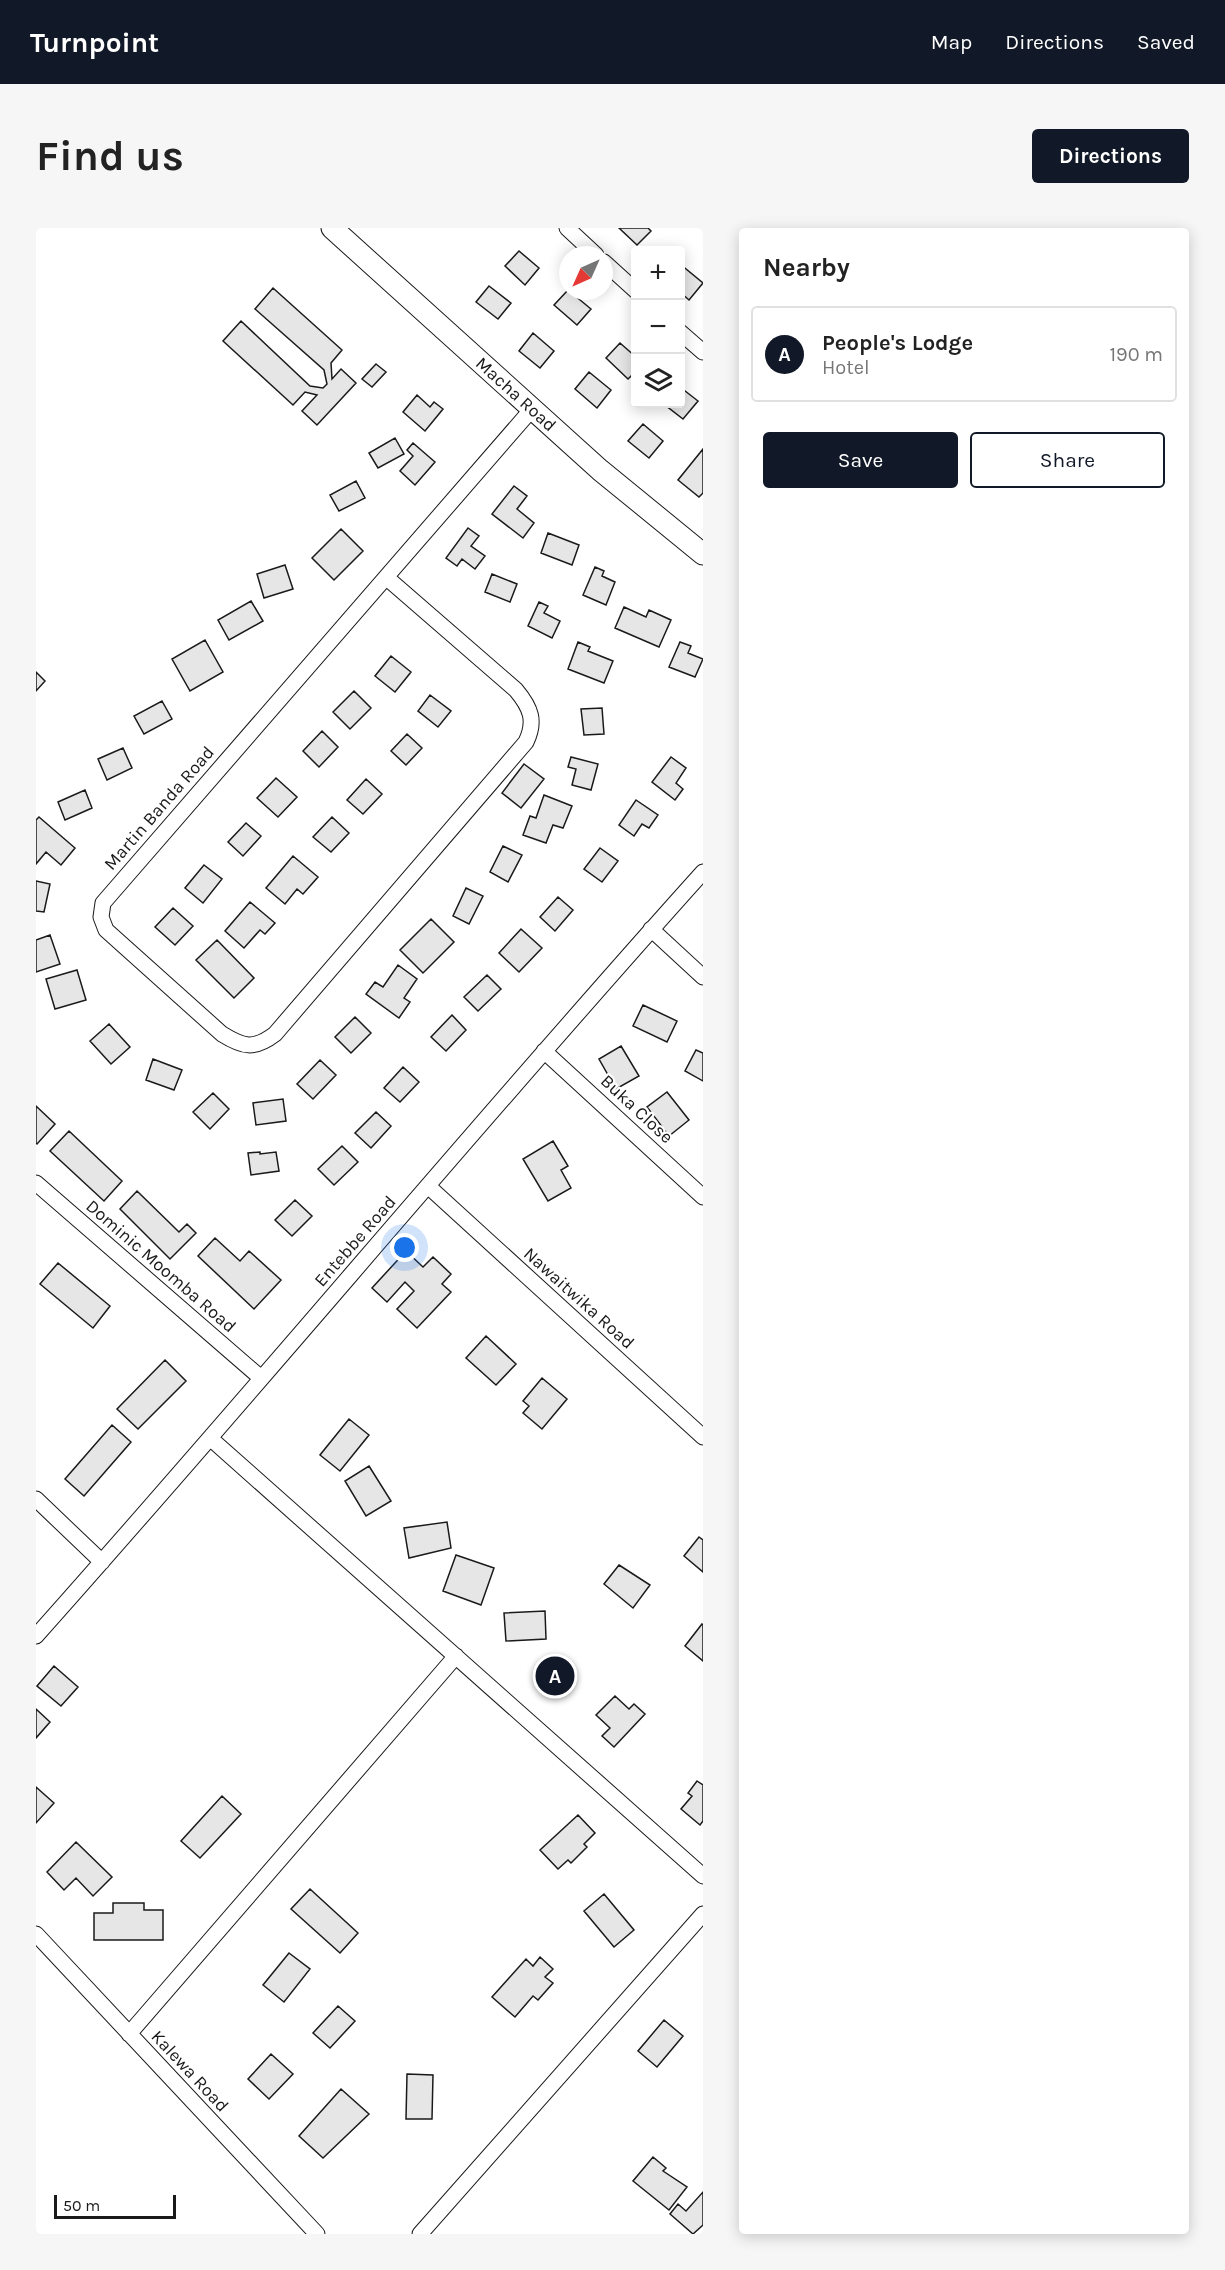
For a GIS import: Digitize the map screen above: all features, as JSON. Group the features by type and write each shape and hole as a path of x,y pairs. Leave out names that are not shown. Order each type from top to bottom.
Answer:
{"main road":[{"name":"Macha Road","path":"332,228 532,410 703,554"}],"street":[{"path":"567,228 586,246"},
{"path":"613,270 631,286"},
{"path":"685,336 703,352"},
{"name":"Martin Banda Road","path":"387,578 516,690 526,702 533,718 532,730 526,742 275,1034 263,1043 250,1046 236,1042 222,1034 106,930 101,917 103,903 532,410"},
{"name":"Entebbe Road","path":"36,1636 429,1187 544,1051 703,872"},
{"path":"651,929 703,977"},
{"name":"Buka Close","path":"544,1051 703,1197"},
{"name":"Dominic Moomba Road","path":"36,1183 261,1378"},
{"name":"Nawaitwika Road","path":"429,1187 703,1437"},
{"path":"210,1438 703,1876"},
{"path":"36,1499 102,1562"},
{"path":"129,2034 456,1656"},
{"path":"420,2234 703,1914"},
{"name":"Kalewa Road","path":"36,1934 317,2234"}],"building":[{"path":"619,228 648,228 651,231 637,245"},
{"path":"519,251 539,268 525,285 505,266"},
{"path":"685,268 703,283 689,300 685,296"},
{"path":"489,286 511,303 498,319 476,302"},
{"path":"273,288 342,350 331,363 332,379 341,369 356,383 317,425 302,411 317,395 305,392 293,405 223,341 241,321 310,386 323,388 327,384 324,370 255,309"},
{"path":"559,300 580,300 591,309 577,325 554,305"},
{"path":"533,333 554,351 540,368 519,351"},
{"path":"620,343 631,353 631,376 628,379 606,358"},
{"path":"376,364 386,372 372,387 362,379"},
{"path":"589,372 611,390 597,408 575,389"},
{"path":"685,391 698,401 683,419 669,408 685,408"},
{"path":"417,395 430,407 434,402 443,409 425,431 403,412"},
{"path":"643,424 663,441 649,458 628,441"},
{"path":"395,438 404,454 378,468 369,453"},
{"path":"413,443 435,462 415,485 400,471 413,456 407,450"},
{"path":"703,449 703,493 699,497 678,480"},
{"path":"356,481 365,498 339,511 330,495"},
{"path":"514,486 527,496 517,509 534,523 523,538 492,514"},
{"path":"468,528 479,536 471,546 485,556 475,569 462,559 457,566 446,558"},
{"path":"341,529 363,551 334,580 312,558"},
{"path":"548,533 579,545 572,565 541,553"},
{"path":"285,565 293,589 264,598 257,574"},
{"path":"595,567 604,571 602,576 615,582 606,605 583,595"},
{"path":"492,574 517,584 510,602 485,592"},
{"path":"251,601 263,621 229,640 218,620"},
{"path":"539,602 548,606 544,613 560,621 552,638 528,626"},
{"path":"624,607 646,617 649,610 671,620 659,647 615,628"},
{"path":"205,640 223,672 190,691 172,659"},
{"path":"578,642 590,647 588,651 613,661 604,683 568,669"},
{"path":"680,642 691,646 688,653 703,659 695,677 669,667"},
{"path":"391,656 411,672 395,692 375,676"},
{"path":"36,672 45,681 36,691"},
{"path":"354,691 371,708 350,729 333,712"},
{"path":"430,695 451,711 438,727 418,711"},
{"path":"162,701 172,719 144,734 134,716"},
{"path":"602,708 604,734 584,735 581,709"},
{"path":"322,731 338,747 319,767 303,751"},
{"path":"407,734 422,748 406,765 391,751"},
{"path":"123,748 132,768 107,780 98,759"},
{"path":"571,757 598,764 591,790 572,785 576,769 568,767"},
{"path":"671,757 686,768 676,783 683,789 675,800 652,782"},
{"path":"524,764 544,779 521,808 502,793"},
{"path":"276,778 297,797 278,817 257,798"},
{"path":"366,779 382,794 363,814 347,800"},
{"path":"85,790 92,808 65,820 58,802"},
{"path":"544,795 572,806 563,828 553,825 546,843 523,835 530,816 536,818"},
{"path":"636,800 658,815 649,828 642,824 634,836 619,825"},
{"path":"39,817 75,848 61,865 46,852 36,864 36,820"},
{"path":"332,817 349,833 331,852 313,837"},
{"path":"246,823 261,836 243,856 228,842"},
{"path":"503,846 522,855 508,882 490,872"},
{"path":"600,848 618,861 602,882 584,869"},
{"path":"293,856 318,877 303,894 297,889 285,904 266,888"},
{"path":"204,865 222,879 203,903 185,888"},
{"path":"36,881 50,884 44,912 36,911"},
{"path":"466,888 483,896 469,924 453,916"},
{"path":"558,897 573,910 555,931 540,917"},
{"path":"250,902 275,923 265,934 260,930 244,948 225,931"},
{"path":"173,908 193,926 175,945 155,927"},
{"path":"431,919 454,942 423,973 400,950"},
{"path":"521,929 542,948 519,972 499,953"},
{"path":"50,935 60,964 36,972 36,940"},
{"path":"217,940 254,978 234,998 196,960"},
{"path":"398,965 417,979 404,998 410,1002 399,1018 366,994 375,982 383,987"},
{"path":"77,970 86,1000 55,1009 46,979"},
{"path":"487,975 501,989 478,1011 464,997"},
{"path":"643,1005 677,1021 667,1042 633,1026"},
{"path":"452,1015 466,1030 446,1051 431,1037"},
{"path":"355,1017 371,1033 351,1053 335,1037"},
{"path":"109,1024 130,1047 111,1064 90,1041"},
{"path":"621,1046 639,1076 616,1089 599,1059"},
{"path":"696,1050 703,1053 703,1081 685,1071"},
{"path":"153,1059 182,1070 174,1090 146,1080"},
{"path":"320,1060 336,1075 313,1099 297,1084"},
{"path":"403,1067 419,1082 400,1102 384,1088"},
{"path":"667,1092 689,1120 669,1136 647,1107"},
{"path":"213,1093 229,1109 210,1129 193,1112"},
{"path":"283,1099 286,1121 256,1125 253,1103"},
{"path":"36,1106 55,1124 37,1144 36,1143"},
{"path":"376,1112 391,1126 371,1148 355,1133"},
{"path":"69,1131 122,1181 104,1201 50,1151"},
{"path":"553,1141 568,1166 561,1170 571,1188 548,1201 523,1159"},
{"path":"342,1146 358,1162 334,1185 318,1169"},
{"path":"260,1152 260,1154 276,1152 279,1171 251,1175 248,1153"},
{"path":"137,1191 179,1232 187,1224 196,1233 170,1259 120,1209"},
{"path":"295,1200 312,1216 292,1236 275,1220"},
{"path":"215,1238 240,1261 249,1251 281,1280 254,1309 198,1256"},
{"path":"406,1251 423,1267 433,1257 451,1274 442,1284 451,1292 417,1328 397,1309 414,1291 405,1282 387,1302 372,1288"},
{"path":"58,1263 110,1306 93,1328 40,1284"},
{"path":"486,1336 516,1364 496,1385 466,1358"},
{"path":"165,1360 186,1381 138,1429 117,1409"},
{"path":"542,1378 567,1399 542,1429 523,1413 529,1406 523,1401"},
{"path":"349,1419 369,1435 340,1471 320,1455"},
{"path":"112,1425 131,1442 84,1496 65,1479"},
{"path":"369,1466 391,1501 366,1516 345,1481"},
{"path":"447,1522 451,1548 409,1558 404,1528"},
{"path":"699,1537 703,1540 703,1572 684,1556"},
{"path":"456,1555 494,1568 481,1605 443,1591"},
{"path":"619,1565 650,1585 633,1608 604,1584"},
{"path":"545,1611 546,1639 506,1641 504,1613"},
{"path":"703,1625 703,1661 685,1646"},
{"path":"54,1666 78,1687 61,1706 37,1686"},
{"path":"615,1696 629,1709 634,1704 645,1714 614,1747 602,1736 610,1728 596,1715"},
{"path":"36,1709 50,1722 36,1738"},
{"path":"697,1781 703,1785 703,1821 700,1825 681,1809 692,1796 688,1793"},
{"path":"36,1787 54,1803 36,1823"},
{"path":"222,1796 241,1814 200,1858 181,1841"},
{"path":"578,1815 595,1833 584,1844 587,1847 571,1863 568,1860 558,1869 540,1850"},
{"path":"76,1842 112,1877 93,1896 76,1878 64,1890 47,1872"},
{"path":"310,1889 358,1933 340,1953 291,1909"},
{"path":"604,1894 634,1930 614,1947 584,1911"},
{"path":"113,1903 144,1903 144,1910 163,1910 163,1940 94,1940 94,1913 113,1913"},
{"path":"289,1953 310,1969 284,2002 263,1985"},
{"path":"540,1957 553,1969 545,1977 553,1983 538,2000 533,1996 515,2017 492,1997 526,1959 533,1966"},
{"path":"338,2006 355,2021 330,2048 313,2033"},
{"path":"664,2020 683,2036 657,2067 638,2051"},
{"path":"271,2054 293,2074 269,2099 248,2079"},
{"path":"407,2074 433,2075 432,2119 406,2119"},
{"path":"341,2089 369,2114 323,2158 299,2136"},
{"path":"653,2157 666,2168 663,2171 687,2187 669,2210 633,2181"},
{"path":"703,2192 703,2225 693,2234 670,2214 678,2204 686,2211"}],"place":[{"name":"People's Lodge","path":"555,1676"}]}
